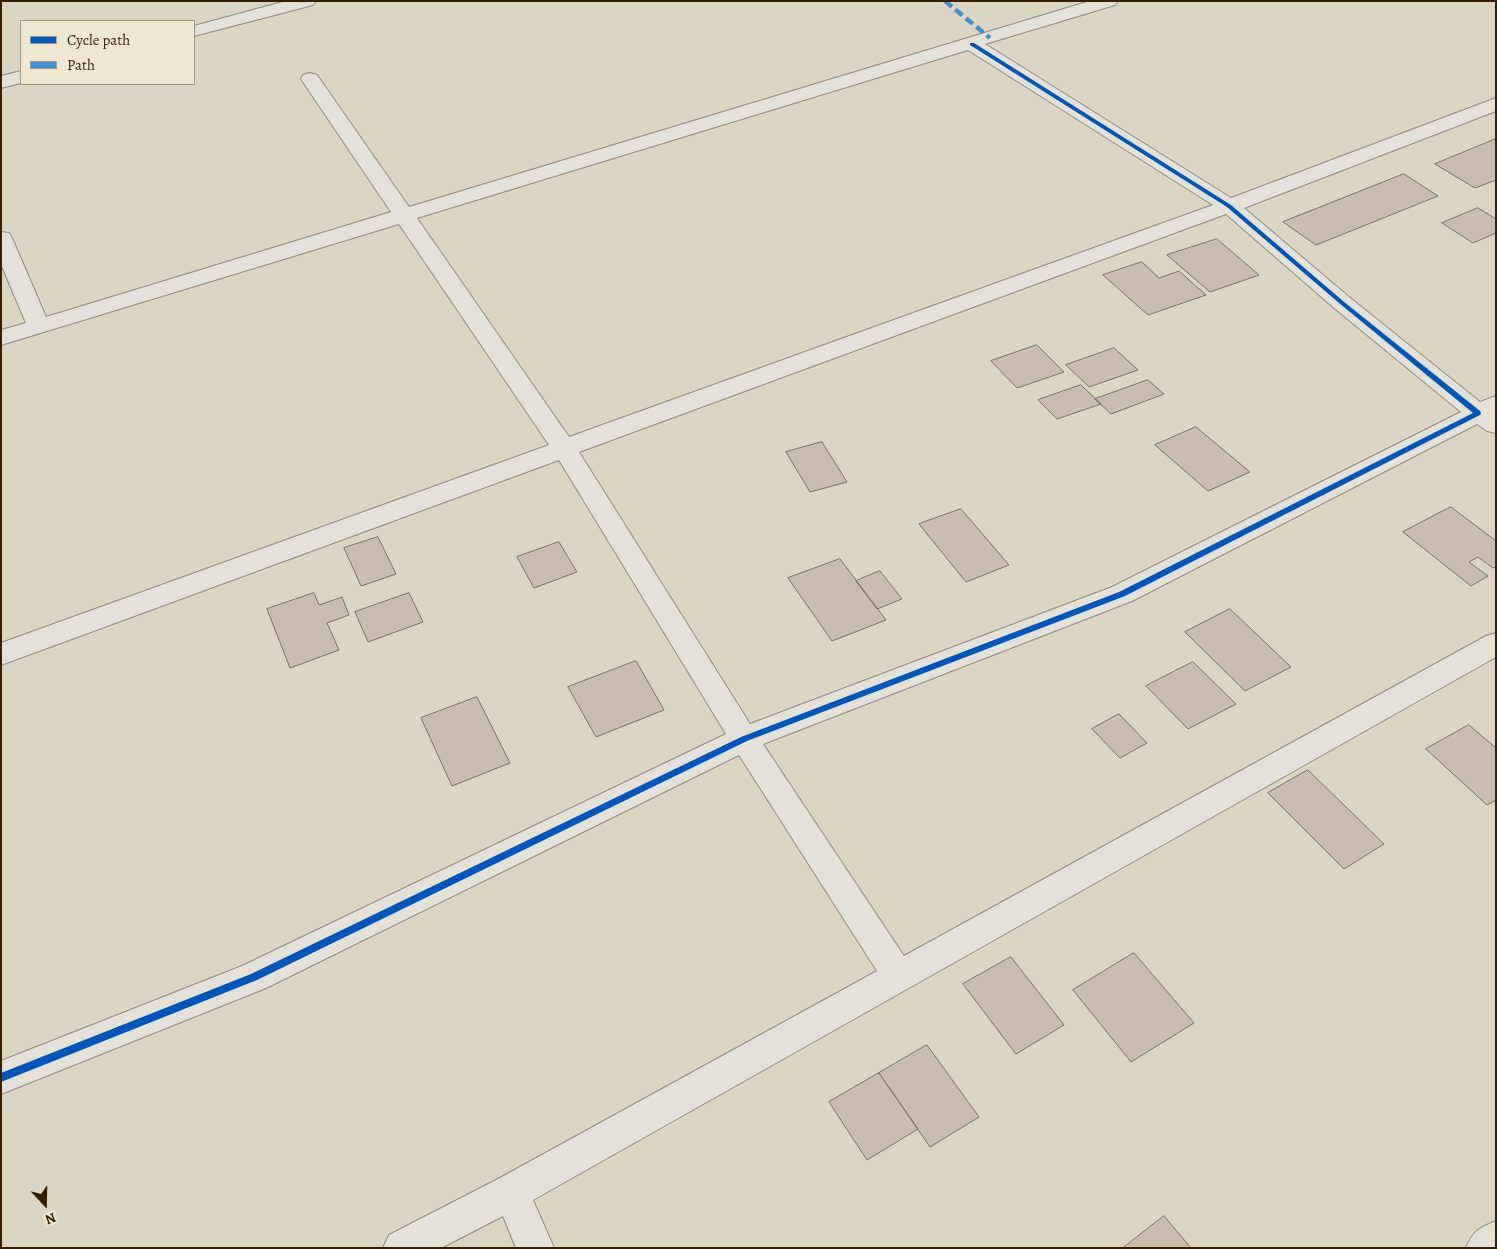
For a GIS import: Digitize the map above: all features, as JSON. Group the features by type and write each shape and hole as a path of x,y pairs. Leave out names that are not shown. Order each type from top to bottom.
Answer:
{"street":[{"path":"195,31 307,1"},
{"path":"1,338 1109,1"},
{"path":"1,1078 254,977 744,739 1122,594 1490,414 1341,302 1229,206 972,44"},
{"path":"1,82 20,77"},
{"path":"310,79 564,448 744,739 899,976"},
{"path":"1,654 1229,206 1496,104"},
{"path":"1,238 39,327"},
{"path":"402,1248 511,1192 1496,644"},
{"path":"511,1192 535,1248"},
{"path":"1485,1248 1496,1240"}],"building":[{"path":"1496,139 1496,180 1475,188 1435,164"},
{"path":"1404,174 1438,196 1316,245 1283,222"},
{"path":"1478,208 1496,219 1496,233 1473,243 1442,223"},
{"path":"1217,239 1259,275 1210,292 1167,255"},
{"path":"1142,262 1159,278 1179,271 1206,295 1148,315 1103,275"},
{"path":"1037,345 1064,372 1017,388 991,361"},
{"path":"1114,348 1138,370 1089,387 1066,365"},
{"path":"1148,380 1164,394 1111,414 1095,399"},
{"path":"1081,385 1101,404 1057,419 1038,400"},
{"path":"1196,427 1250,472 1208,491 1155,445"},
{"path":"822,442 847,482 810,492 786,452"},
{"path":"1451,507 1496,541 1496,567 1493,568 1478,557 1469,562 1488,576 1471,586 1403,532"},
{"path":"961,509 1009,565 966,582 919,524"},
{"path":"378,537 396,574 361,586 344,548"},
{"path":"559,542 577,572 534,588 517,557"},
{"path":"840,559 886,620 832,641 788,578"},
{"path":"880,571 902,599 877,609 856,581"},
{"path":"314,593 319,605 342,597 349,615 327,623 339,650 290,668 267,609"},
{"path":"409,593 423,622 368,642 355,612"},
{"path":"1230,609 1291,667 1245,691 1185,632"},
{"path":"636,661 664,710 596,737 568,687"},
{"path":"1193,662 1236,704 1188,729 1146,686"},
{"path":"477,697 510,763 452,786 421,718"},
{"path":"1119,714 1147,743 1120,758 1092,729"},
{"path":"1469,725 1496,748 1496,800 1487,805 1426,749"},
{"path":"1308,770 1384,844 1344,869 1268,793"},
{"path":"1134,953 1194,1023 1131,1062 1073,990"},
{"path":"1011,957 1064,1025 1016,1054 963,984"},
{"path":"927,1045 979,1117 930,1147 879,1073"},
{"path":"879,1073 918,1129 867,1160 829,1102"},
{"path":"1164,1216 1191,1248 1123,1248"}],"marked path":[{"path":"945,1 990,38"}],"cycle path":[{"path":"1,1078 254,977 744,739 1122,594 1478,413 1341,302 1229,206 972,44"}]}
